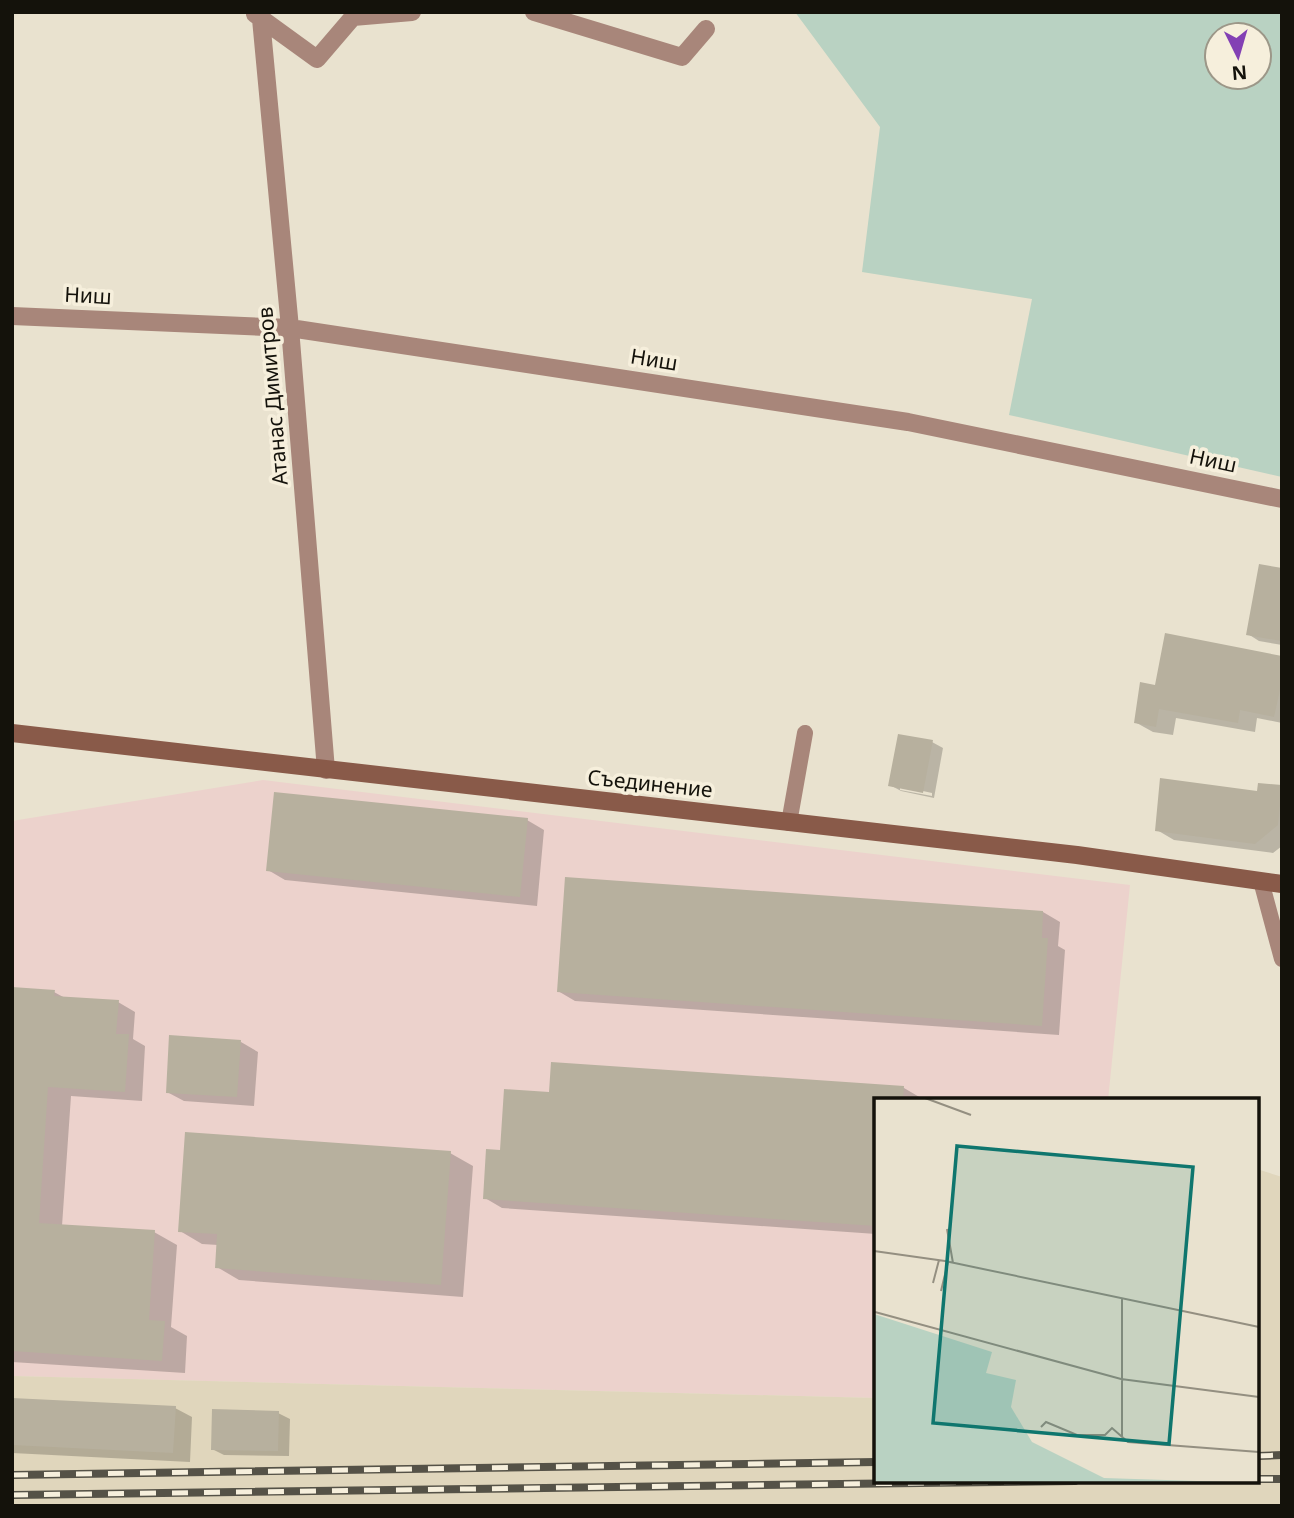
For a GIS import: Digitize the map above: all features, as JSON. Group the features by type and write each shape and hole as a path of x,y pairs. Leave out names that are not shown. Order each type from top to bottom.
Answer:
{"main road":[{"name":"Съединение","path":"12,733 1077,855 1282,884"}],"street":[{"path":"257,16 317,59 354,17 412,12"},
{"path":"534,12 682,57 706,29"},
{"name":"Атанас Димитров","path":"257,16 290,328 326,770"},
{"name":"Ниш","path":"12,316 290,328 908,422 1282,499"}],"lane":[{"path":"789,823 805,733"},
{"path":"1261,881 1282,959"}],"shaded area":[{"path":"263,780 1130,885 1108,1098 874,1098 874,1398 12,1376 12,821"},
{"path":"1259,1170 1282,1177 1282,1506 12,1506 12,1376 874,1398 874,1483 1259,1483"}],"green space":[{"path":"795,12 1282,12 1282,477 1009,415 1032,299 862,272 880,127"}],"building":[{"path":"1259,564 1282,568 1281,641 1246,635"},
{"path":"1165,633 1282,656 1282,681 1274,717 1240,710 1238,723 1159,709 1156,727 1134,723 1140,682 1155,685"},
{"path":"898,734 933,740 923,793 888,786"},
{"path":"1160,778 1257,791 1258,783 1282,785 1278,825 1255,844 1155,831"},
{"path":"274,792 528,818 520,897 266,871"},
{"path":"565,877 1043,911 1042,938 1048,938 1042,1026 557,992"},
{"path":"12,987 55,990 54,996 119,1000 116,1034 129,1034 125,1092 48,1087 39,1223 155,1230 149,1320 165,1321 162,1361 12,1351"},
{"path":"169,1035 241,1040 237,1097 166,1093"},
{"path":"551,1062 904,1086 903,1098 874,1098 874,1226 483,1199 486,1149 500,1150 504,1089 549,1092"},
{"path":"185,1132 451,1151 441,1285 215,1268 217,1234 178,1232"},
{"path":"12,1398 176,1406 173,1453 12,1445"},
{"path":"212,1409 279,1411 278,1451 211,1450"}],"railway":[{"path":"1259,1456 1282,1455"},
{"path":"12,1475 874,1462"},
{"path":"1259,1479 1282,1479"},
{"path":"12,1495 923,1483"}]}
